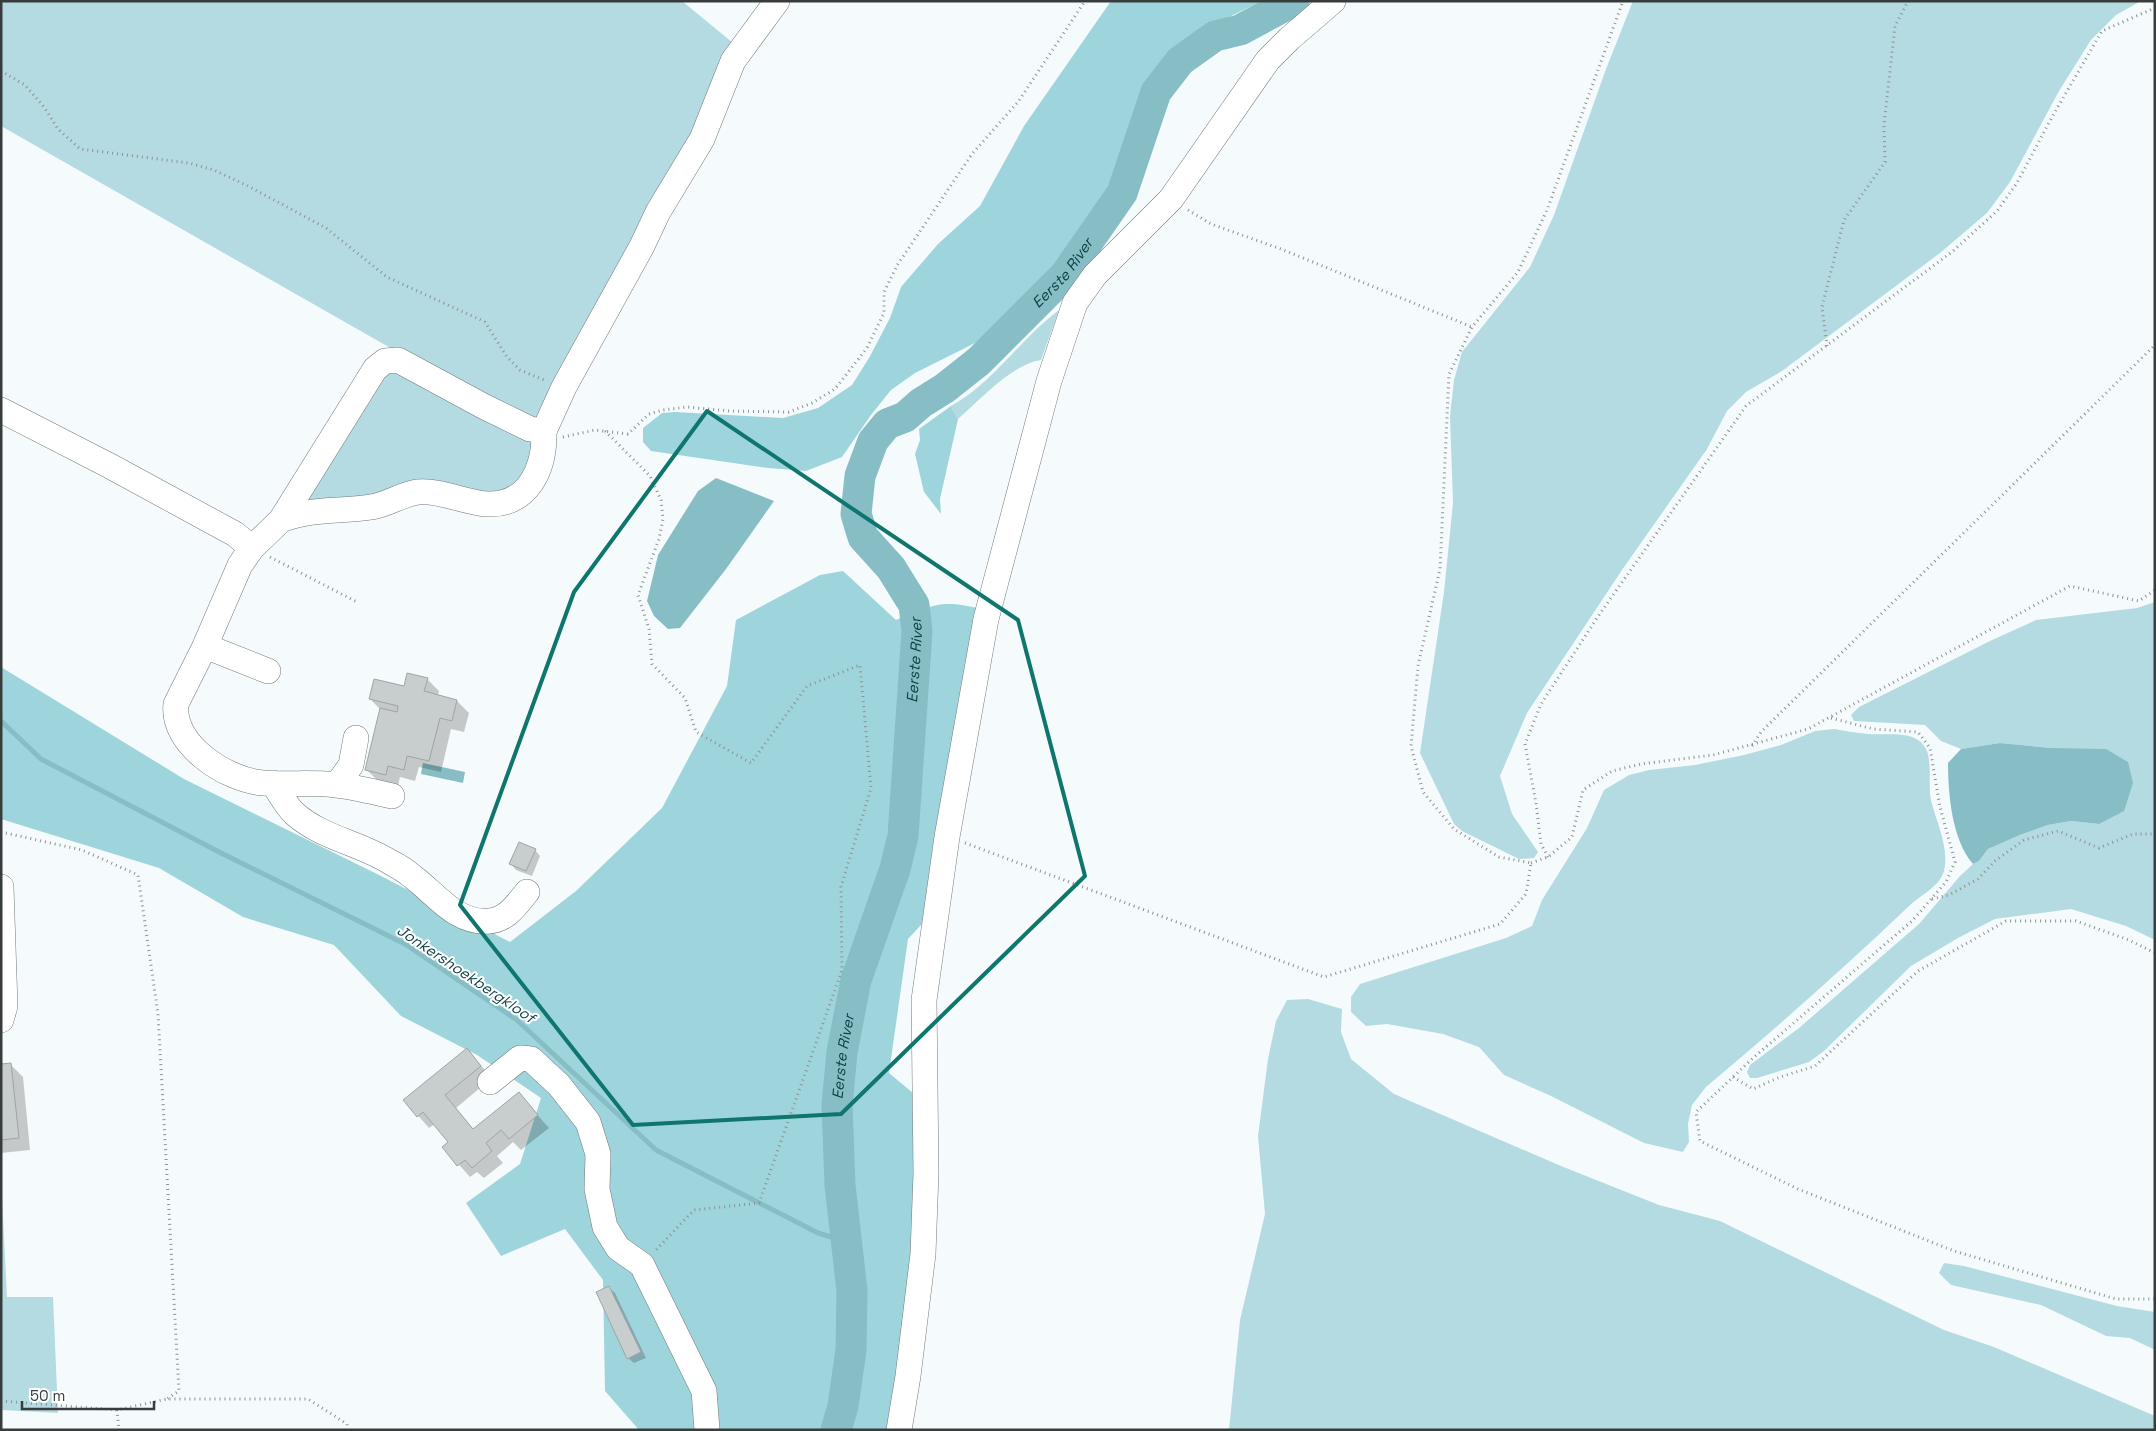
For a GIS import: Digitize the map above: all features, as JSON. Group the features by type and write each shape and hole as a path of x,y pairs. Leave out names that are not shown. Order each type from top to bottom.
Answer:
{"street":[{"path":"281,520 320,510 373,507 417,492 445,495 486,504 504,502 519,495 530,486 539,469 544,438 564,387 642,246 658,212 702,138 733,61 777,1"},
{"path":"899,1430 908,1376 923,1254 926,1173 923,1047 924,1000 947,837 986,619 1048,381 1075,303 1095,275 1170,200 1258,73 1288,39 1333,1"},
{"path":"392,796 337,784 263,783 233,775 216,766 197,752 185,739 174,714 176,704 205,646 240,565 252,548 281,520 375,368 385,361 398,360 544,438"},
{"path":"1,410 110,466 235,534 252,548"},
{"path":"205,646 268,671"},
{"path":"337,784 350,765 356,738"},
{"path":"274,783 294,814 316,829 389,861 414,877 433,897 451,910 470,919 490,922 510,913 527,892"},
{"path":"1,887 5,1006 1,1020"},
{"path":"490,1082 520,1058 531,1059 559,1084 588,1122 598,1154 597,1189 605,1227 618,1248 642,1265 704,1391 707,1430"}],"path":[{"path":"544,438 552,441 573,434 605,431 628,434 649,414 687,407 730,411 789,412 812,403 835,389 868,348 884,313 884,292 898,264 972,154 1018,102 1085,1"},
{"path":"1623,1 1573,143 1547,210 1518,272 1472,327 1449,374 1440,569 1418,666 1411,746 1423,792 1454,829 1499,857 1531,863 1548,857 1572,837 1583,790 1612,771 1641,764 1713,756 1808,729 2070,586 2139,601 2155,590"},
{"path":"1827,346 1822,307 1844,220 1885,162 1884,125 1896,26 1908,1"},
{"path":"1548,857 1541,844 1536,803 1525,744 1541,704 1598,615 1746,406 1953,251 1997,210 2017,183 2052,117 2102,31 2155,8"},
{"path":"1,71 25,85 44,107 58,130 80,149 189,163 214,170 248,186 326,228 387,276 485,322 507,357 520,370 564,387"},
{"path":"1170,200 1211,224 1281,249 1472,327"},
{"path":"1752,746 1761,732 2155,345"},
{"path":"605,431 650,476 661,500 663,519 659,539 638,595 649,629 652,664 685,698 696,732 751,763 807,686 860,665 871,788 841,887 842,970 759,1203 694,1210 642,1265"},
{"path":"252,548 357,602"},
{"path":"1831,718 1873,729 1918,732 1930,748 1940,807 1955,862 1946,882 1912,921 1733,1076 1696,1112 1700,1141 1798,1189 1954,1251 2116,1299 2155,1299"},
{"path":"1932,899 1948,895 1978,879 1994,861 2024,840 2058,831 2099,848 2133,834 2155,834"},
{"path":"1,832 82,850 138,875 158,1014 179,1391 167,1399"},
{"path":"947,837 1324,977 1500,924 1526,894 1531,863"},
{"path":"1733,1076 1753,1089 1780,1077 1815,1066 1918,971 2006,922 2076,921 2129,940 2155,953"},
{"path":"1,1400 117,1410 167,1399 308,1399 347,1424 347,1430"},
{"path":"117,1410 119,1430"}],"highlighted area":[{"path":"707,411 1018,620 1085,876 841,1114 633,1125 460,905 574,592"}],"shaded area":[{"path":"1,1 682,1 738,47 541,424 508,415 1,126"},
{"path":"1111,1 1262,1 1198,32 1169,51 1146,83 1136,108 1118,167 1098,206 1068,251 1022,305 975,343 915,373 891,390 842,457 806,471 768,468 651,451 643,442 643,428 662,413 675,412 783,418 818,408 852,385 890,318 901,287 938,244 980,206 1024,126"},
{"path":"1633,1 2141,1 2116,15 2091,40 2059,91 2010,182 1987,213 1940,253 1782,371 1746,392 1727,411 1707,449 1622,570 1527,713 1500,776 1512,814 1538,852 1534,858 1519,859 1462,831 1454,824 1420,753 1444,592 1453,503 1450,416 1454,380 1462,352 1530,267 1554,215 1606,69"},
{"path":"1059,310 1041,360 1019,368 1008,375 958,419 951,406 980,385"},
{"path":"390,364 539,442 517,491 296,509"},
{"path":"951,406 958,419 940,499 941,514 924,492 915,454 920,440 919,429"},
{"path":"716,478 774,501 726,569 680,628 668,629 654,616 647,601 658,555 698,491"},
{"path":"843,571 896,620 937,605 956,604 981,609 933,912 908,939 889,1073 913,1093 917,1255 890,1430 639,1430 605,1391 603,1280 565,1229 501,1256 466,1203 520,1164 541,1098 477,1055 401,1016 334,945 243,917 159,868 1,819 1,667 184,779 510,942 576,891 662,808 727,686 736,620 820,575"},
{"path":"2155,602 2155,940 2126,926 2071,909 1995,919 1911,966 1824,1051 1809,1062 1757,1078 1750,1078 1747,1072 1750,1065 1799,1028 1919,924 1960,876 1979,861 1988,849 2048,825 2071,821 2099,824 2051,748 2000,743 1961,749 1941,741 1925,725 1854,721 1851,715 1859,707 2036,620 2137,608"},
{"path":"1834,729 1868,734 1909,736 1923,744 1927,751 1930,768 1931,800 1944,846 1945,865 1943,874 1932,888 1912,903 1808,999 1706,1087 1692,1105 1688,1124 1689,1142 1683,1152 1644,1143 1551,1096 1504,1075 1479,1047 1443,1034 1387,1024 1366,1026 1351,1012 1351,997 1360,984 1506,938 1532,926 1542,900 1587,828 1604,790 1629,775 1744,755 1781,745 1815,731"},
{"path":"2000,743 2051,748 2106,749 2128,762 2133,783 2124,811 2099,824 2071,821 2048,825 1988,849 1979,861 1973,864 1960,842 1956,830 1950,802 1948,763 1961,749"},
{"path":"423,763 465,772 463,783 421,774"},
{"path":"1308,999 1342,1009 1341,1032 1351,1059 1394,1094 1561,1166 1659,1205 1720,1221 1944,1330 1994,1347 2155,1416 2155,1430 1229,1430 1240,1320 1265,1214 1258,1136 1268,1059 1276,1021 1287,1000"},
{"path":"1,1178 7,1297 53,1297 58,1413 1,1410"},
{"path":"1944,1263 1964,1266 2117,1306 2155,1312 2155,1350 2130,1338 2106,1336 2041,1305 1951,1285 1939,1273"}],"building":[{"path":"407,673 428,678 424,691 457,700 452,721 440,718 429,761 407,756 404,770 388,766 386,775 365,770 380,708 397,712 398,706 369,699 374,679 404,686"},
{"path":"519,842 536,849 526,871 509,864"},
{"path":"467,1048 481,1066 445,1095 473,1129 519,1092 538,1115 509,1139 501,1130 486,1143 492,1151 472,1168 465,1160 457,1166 442,1147 448,1142 423,1112 417,1117 403,1100"},
{"path":"11,1063 19,1138 1,1140 1,1064"},
{"path":"609,1286 641,1352 627,1359 596,1292"}],"waterway":[{"name":"Eerste River","path":"836,1430 843,1406 851,1350 852,1291 840,1185 837,1105 842,1052 856,980 895,869 903,836 917,631 914,605 891,568 863,537 856,514 860,476 873,441 887,424 905,417 921,403 945,388 979,361 1065,275 1122,193 1156,92 1180,61 1215,36 1240,30 1294,1"},
{"name":"Jonkershoekbergkloof","path":"1,721 41,759 221,853 405,944 517,1020 656,1150 818,1233 847,1242"}]}
